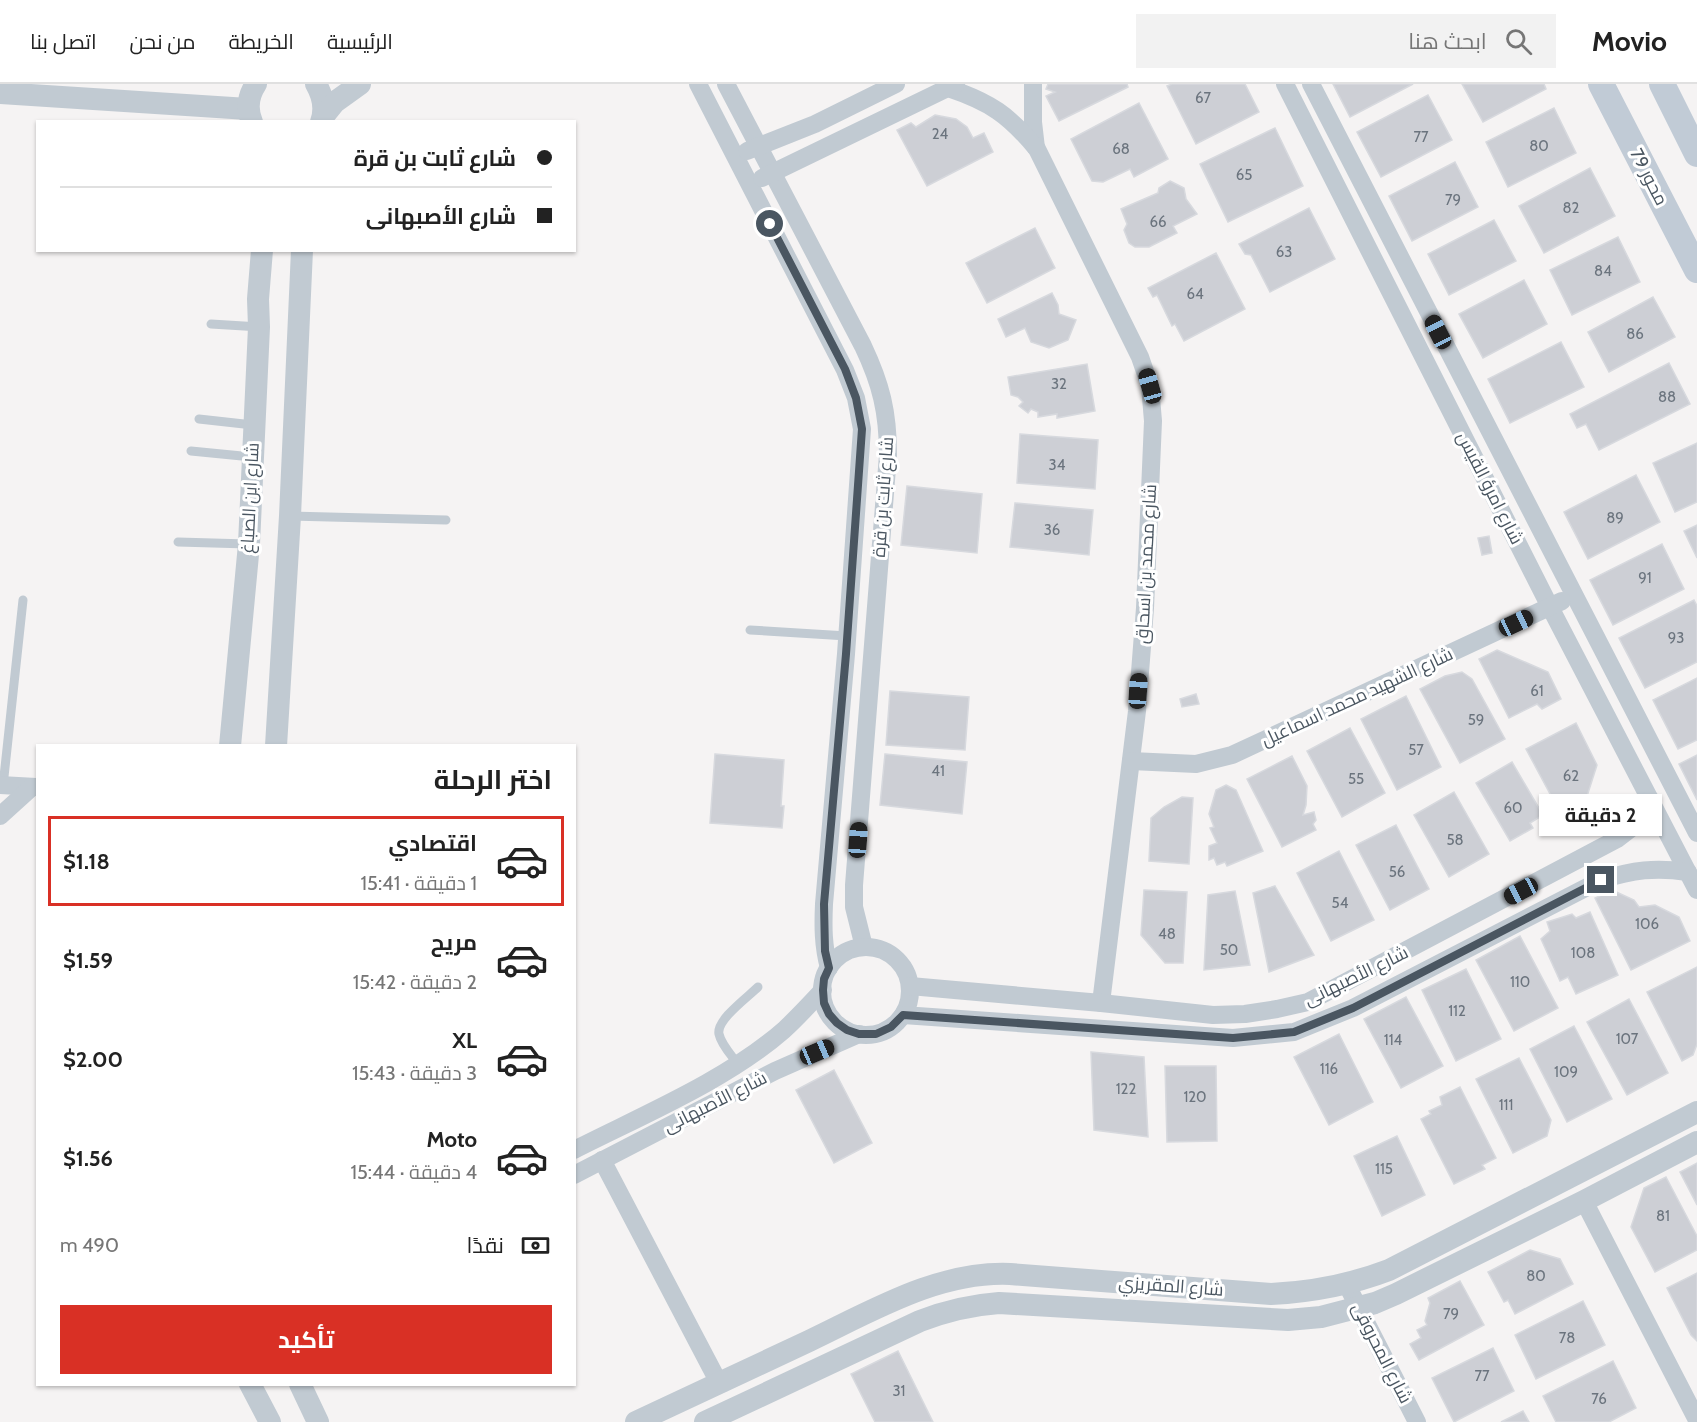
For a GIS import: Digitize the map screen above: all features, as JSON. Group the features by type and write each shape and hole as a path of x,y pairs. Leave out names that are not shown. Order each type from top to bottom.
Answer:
{"main road":[{"name":"محور 79","path":"1601,84 1697,270"},
{"path":"1662,84 1697,154"}],"street":[{"path":"0,93 250,115 249,96 255,84"},
{"path":"316,84 324,104 322,119"},
{"path":"322,119 335,102 360,84"},
{"name":"شارع ثابت بن قرة","path":"698,84 845,369 856,398 862,429 824,904 824,942 829,968"},
{"name":"شارع ثابت بن قرة","path":"726,84 863,346 875,371 884,399 888,426 888,454 854,885 854,907 864,947"},
{"path":"735,156 815,124 896,84"},
{"name":"شارع محمد بن اسحاق","path":"1033,84 1033,122 1037,149"},
{"name":"شارع امرؤ القيس","path":"1285,84 1697,890"},
{"name":"شارع امرؤ القيس","path":"1311,84 1697,833"},
{"path":"749,184 952,86"},
{"name":"شارع محمد بن اسحاق","path":"952,86 998,110 1019,128 1037,149 1140,357 1150,386 1154,421 1137,711 1101,1003"},
{"name":"شارع ابن الصباغ","path":"229,744 249,544 262,252"},
{"path":"276,744 290,516 302,252"},
{"name":"شارع الشهيد محمد اسماعيل","path":"1131,761 1196,764 1232,755 1574,596"},
{"path":"846,645 871,656"},
{"path":"1,785 35,787"},
{"path":"0,816 5,809 35,787"},
{"name":"شارع الأصبهانى","path":"910,986 1213,1015 1256,1012 1308,1002 1617,840 1630,829 1650,799"},
{"name":"شارع الأصبهانى","path":"903,1015 1233,1038 1294,1032 1353,1008 1601,880 1643,869 1688,872"},
{"path":"864,947 875,948 895,957 902,965 910,986 909,1001 903,1015 891,1027 876,1034 859,1034 847,1030 829,1014 824,1003 824,979 829,968 838,957 850,950 864,947"},
{"name":"شارع الأصبهانى","path":"576,1149 737,1064 783,1031 823,990"},
{"name":"شارع الأصبهانى","path":"576,1174 775,1071 859,1034"},
{"name":"شارع المقريزي","path":"636,1422 912,1293 938,1284 992,1273 1271,1294 1296,1293 1347,1285 1389,1270 1697,1112"},
{"name":"شارع المقريزي","path":"705,1422 920,1321 939,1313 978,1304 999,1303 1288,1320 1321,1317 1359,1307 1396,1294 1697,1142"},
{"path":"602,1161 718,1383"},
{"path":"1584,1201 1690,1396 1697,1420"},
{"name":"شارع المحروقى","path":"1347,1285 1417,1422"},
{"path":"251,1386 270,1422"},
{"path":"301,1386 318,1422"}],"lane":[{"path":"211,324 259,327"},
{"path":"199,418 254,425"},
{"path":"191,452 252,457"},
{"path":"290,516 446,520"},
{"path":"178,542 249,544"},
{"path":"1,785 23,600"},
{"path":"750,630 846,645"},
{"path":"737,1064 719,1038 718,1030 721,1022 758,987"}],"building":[{"path":"1048,84 1127,84 1128,87 1059,121 1046,96 1055,92 1046,89"},
{"path":"1172,84 1245,84 1259,112 1196,144 1167,86"},
{"path":"1333,84 1413,84 1350,117"},
{"path":"1462,84 1544,84 1546,89 1483,122"},
{"path":"1428,95 1452,140 1381,177 1357,132"},
{"path":"1139,103 1168,159 1134,177 1130,169 1103,182 1092,181 1071,139"},
{"path":"1554,108 1576,153 1508,187 1486,142"},
{"path":"935,115 956,119 967,127 973,138 984,133 993,152 927,186 897,130 911,123 916,127"},
{"path":"1275,128 1303,186 1228,222 1200,164"},
{"path":"1455,162 1478,207 1412,241 1389,196"},
{"path":"1590,168 1615,216 1544,253 1519,206"},
{"path":"1170,181 1184,188 1186,199 1197,214 1173,226 1177,233 1149,247 1135,247 1129,243 1124,230 1127,224 1121,209 1158,193 1159,188"},
{"path":"1309,208 1335,259 1270,292 1251,255 1245,254 1239,244"},
{"path":"1494,220 1516,261 1449,295 1428,254"},
{"path":"1035,228 1055,268 987,303 966,263"},
{"path":"1618,237 1640,282 1572,315 1550,270"},
{"path":"1216,253 1245,309 1184,341 1175,324 1172,326 1157,295 1153,297 1148,288"},
{"path":"1524,280 1547,324 1483,358 1459,314"},
{"path":"1052,293 1058,305 1059,314 1076,320 1068,340 1049,348 1031,342 1025,328 1006,337 998,319"},
{"path":"1653,297 1675,337 1609,372 1588,332"},
{"path":"1561,342 1584,387 1510,423 1488,379"},
{"path":"1669,363 1690,404 1599,450 1586,424 1577,428 1570,414"},
{"path":"1087,364 1095,411 1057,418 1057,414 1038,417 1038,412 1031,409 1028,413 1019,406 1023,402 1011,395 1008,377"},
{"path":"1020,434 1098,440 1095,489 1017,483"},
{"path":"1697,443 1697,502 1675,512 1653,463"},
{"path":"1636,475 1660,522 1588,559 1564,512"},
{"path":"907,486 982,494 977,553 901,545"},
{"path":"1015,503 1093,510 1089,555 1010,547"},
{"path":"1697,525 1697,558 1684,531"},
{"path":"1489,536 1492,553 1482,555 1478,538"},
{"path":"1662,544 1684,589 1613,625 1590,580"},
{"path":"1694,600 1697,606 1697,662 1645,688 1619,638"},
{"path":"1497,650 1548,672 1561,699 1542,709 1537,704 1509,718 1479,659"},
{"path":"1462,672 1472,679 1505,739 1460,763 1420,689 1445,676"},
{"path":"1697,678 1697,740 1678,749 1653,700"},
{"path":"890,691 969,697 965,750 886,745"},
{"path":"1196,694 1199,704 1182,707 1180,699"},
{"path":"1406,696 1441,767 1397,790 1361,719"},
{"path":"1576,723 1597,765 1582,812 1564,820 1526,749"},
{"path":"1350,728 1385,793 1342,817 1307,751"},
{"path":"715,754 784,760 782,828 710,823"},
{"path":"885,754 967,762 962,814 880,805"},
{"path":"1697,755 1697,800 1679,764"},
{"path":"1292,756 1307,786 1303,815 1314,812 1316,820 1313,824 1316,830 1282,847 1247,779"},
{"path":"1512,762 1543,815 1530,823 1533,828 1510,841 1476,783"},
{"path":"1226,785 1236,790 1263,851 1227,866 1225,862 1217,865 1214,858 1209,860 1209,846 1217,843 1210,828 1214,827 1209,814 1216,790"},
{"path":"1454,792 1489,854 1449,877 1414,815"},
{"path":"1182,797 1193,798 1189,864 1149,861 1151,818 1164,807"},
{"path":"1396,825 1429,889 1390,910 1356,845"},
{"path":"1339,851 1374,920 1331,941 1297,873"},
{"path":"1275,886 1314,955 1269,972 1253,893"},
{"path":"1144,890 1187,892 1183,963 1165,963 1141,935"},
{"path":"1612,890 1634,900 1639,907 1655,905 1679,917 1690,941 1631,970 1595,898"},
{"path":"1235,891 1250,965 1204,970 1208,895"},
{"path":"1590,912 1618,975 1576,994 1568,977 1560,981 1541,939 1550,931 1547,922 1572,914 1576,918"},
{"path":"1520,936 1558,1008 1514,1031 1476,960"},
{"path":"1697,967 1697,1044 1693,1055 1682,1061 1647,992"},
{"path":"1466,969 1501,1039 1456,1061 1422,990"},
{"path":"1406,997 1443,1066 1401,1088 1364,1019"},
{"path":"1629,999 1668,1073 1627,1095 1587,1022"},
{"path":"1574,1026 1612,1099 1567,1122 1530,1049"},
{"path":"1339,1034 1373,1102 1329,1125 1294,1057"},
{"path":"1091,1052 1144,1057 1148,1137 1094,1130"},
{"path":"1519,1058 1551,1120 1547,1136 1513,1153 1476,1079"},
{"path":"1165,1066 1216,1066 1217,1141 1167,1142"},
{"path":"834,1070 872,1143 834,1163 796,1090"},
{"path":"1460,1087 1496,1158 1482,1165 1485,1169 1454,1184 1421,1119 1431,1114 1429,1111 1442,1105 1440,1097"},
{"path":"1397,1136 1425,1195 1382,1216 1354,1156"},
{"path":"1697,1163 1697,1205 1680,1172"},
{"path":"1666,1177 1697,1236 1697,1250 1655,1272 1631,1227 1644,1188"},
{"path":"1530,1250 1560,1259 1573,1284 1515,1314 1508,1300 1504,1302 1488,1272"},
{"path":"1697,1273 1697,1341 1691,1335 1667,1288"},
{"path":"1460,1281 1484,1325 1419,1360 1410,1344 1421,1338 1417,1330 1427,1325 1425,1321 1430,1303 1428,1298"},
{"path":"1583,1301 1605,1345 1536,1379 1515,1335"},
{"path":"1493,1348 1514,1391 1454,1422 1432,1378"},
{"path":"898,1351 933,1422 875,1422 851,1374"},
{"path":"1613,1361 1636,1408 1609,1422 1556,1422 1543,1396"},
{"path":"1523,1411 1529,1422 1501,1422"}],"route":[{"path":"770,224 845,369 856,398 862,429 846,654 824,904 823,934 829,968 824,979 824,1003 829,1014 837,1023 859,1034 876,1034 891,1027 903,1015 1233,1038 1294,1032 1353,1008 1601,880"}]}
